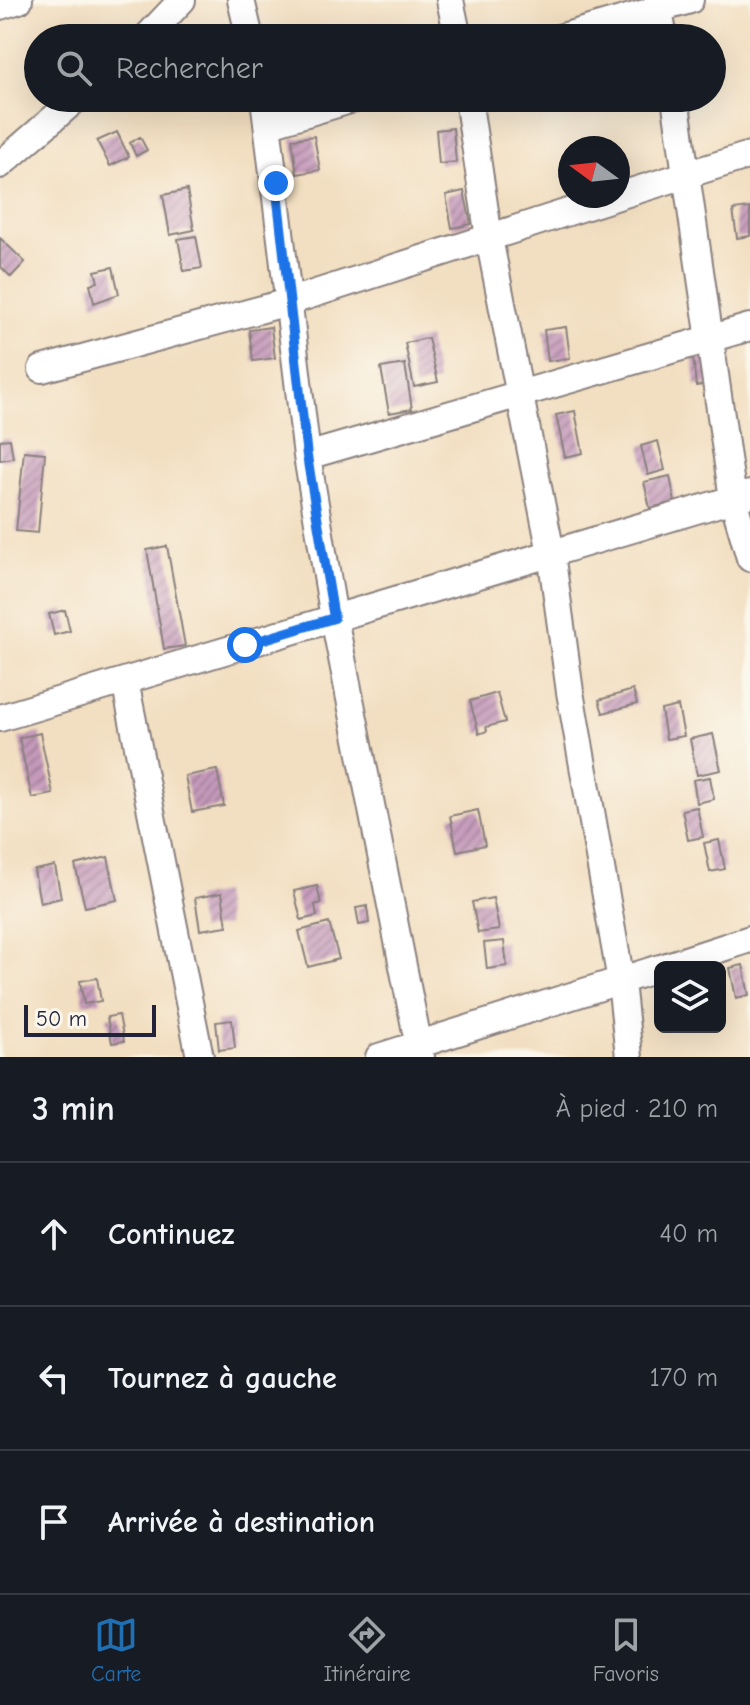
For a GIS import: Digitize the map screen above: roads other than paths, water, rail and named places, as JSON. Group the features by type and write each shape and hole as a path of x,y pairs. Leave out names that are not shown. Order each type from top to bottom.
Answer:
{"street":[{"path":"0,6 19,0"},
{"path":"162,24 182,0"},
{"path":"241,0 247,24"},
{"path":"450,0 455,24"},
{"path":"600,24 658,4 690,0"},
{"path":"658,4 662,24"},
{"path":"0,165 61,112"},
{"path":"267,112 307,456 334,618 420,1051"},
{"path":"270,124 310,112"},
{"path":"470,112 489,238 551,553 570,692 621,981 629,1057"},
{"path":"677,112 711,338 742,496 750,558"},
{"path":"630,192 750,155"},
{"path":"42,369 288,302 581,208"},
{"path":"307,456 750,327"},
{"path":"0,718 742,496"},
{"path":"125,681 200,1057"},
{"path":"683,961 750,939"},
{"path":"379,1057 420,1051 654,971"}]}
